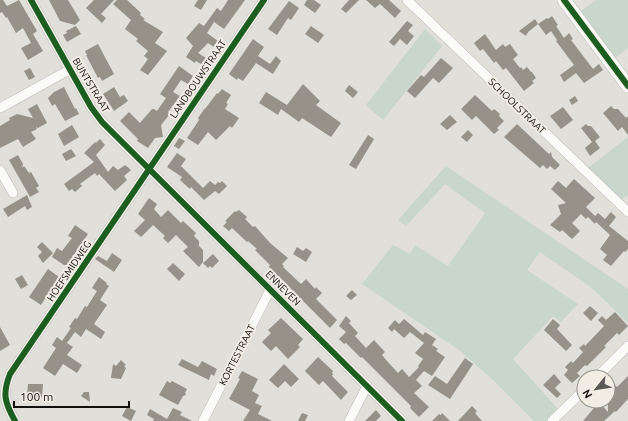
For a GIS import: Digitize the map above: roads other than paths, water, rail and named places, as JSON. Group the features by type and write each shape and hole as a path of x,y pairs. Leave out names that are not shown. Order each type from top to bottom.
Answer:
{"main road":[{"path":"564,0 628,86"}],"street":[{"name":"BUNTSTRAAT","path":"31,0 91,107 102,122 149,169"},
{"name":"LANDBOUWSTRAAT","path":"149,169 264,0"},
{"name":"SCHOOLSTRAAT","path":"406,0 628,212"},
{"path":"0,108 69,70"},
{"name":"ENNEVEN","path":"149,169 402,421"},
{"name":"HOEFSMIDWEG","path":"3,382 10,374 149,169"},
{"path":"0,170 13,193"},
{"name":"KORTESTRAAT","path":"203,421 270,290"},
{"path":"604,369 628,346"},
{"path":"3,382 5,400 15,421"},
{"path":"349,421 367,386"},
{"path":"552,421 576,398"}]}
